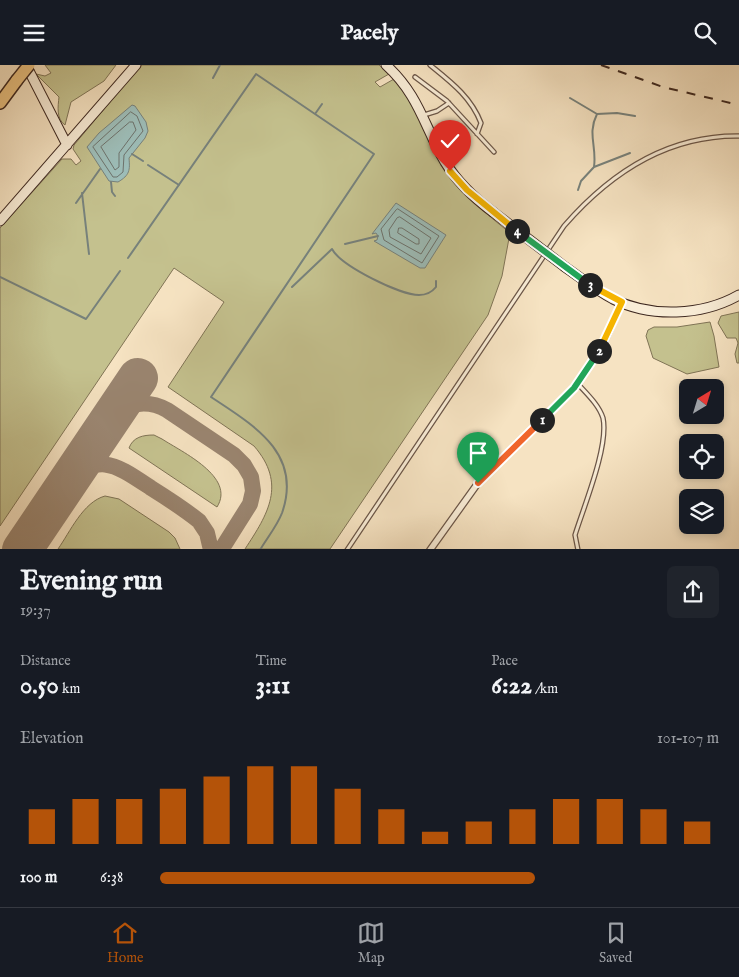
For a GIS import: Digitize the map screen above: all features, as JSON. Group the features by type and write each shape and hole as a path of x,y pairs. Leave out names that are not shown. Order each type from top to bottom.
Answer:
{"highway":[{"path":"0,103 28,65"}],"street":[{"path":"28,65 67,145"},
{"path":"0,221 136,65"},
{"path":"386,65 406,86 450,171 467,190 493,212 593,287 622,302 656,311 680,312 707,308 739,295"},
{"path":"430,549 478,483 578,383 602,347 622,302"}],"lane":[{"path":"430,65 455,85 468,99 481,123 477,135"},
{"path":"415,77 434,89 449,103 494,152"},
{"path":"423,116 437,111 449,103"},
{"path":"347,549 564,226 579,209 622,171 646,158 669,148 700,139 739,136"},
{"path":"578,383 595,404 602,417 604,437 576,535 578,549"}],"shaded area":[{"path":"45,65 116,65 104,81 71,102 65,125 59,116 59,97 36,74 45,76 51,73"},
{"path":"141,65 379,65 389,74 375,82 380,87 394,79 409,99 437,155 450,176 474,203 510,233 502,276 488,315 330,549 245,549 267,511 272,486 270,473 254,446 168,387 224,302 174,268 0,526 0,228 62,159 71,159 76,165 81,161 73,149 74,145"},
{"path":"739,312 739,363 737,363 735,354 738,343 736,338 727,338 718,323 721,316"},
{"path":"710,322 719,367 687,374 653,358 646,336 648,330 654,327 677,327"},
{"path":"154,435 193,458 213,476 219,486 221,496 217,507 129,448 133,441 139,437"},
{"path":"105,496 119,499 169,532 175,538 180,549 58,549 72,526 90,504"}],"water":[{"path":"132,105 135,106 146,122 148,131 145,138 129,158 127,174 118,182 109,181 87,147 99,133"},
{"path":"396,203 446,235 425,268 420,268 374,241 377,240 378,236 376,233 372,234"}],"waterway":[{"path":"213,78 220,65"},
{"path":"128,258 256,74 374,154 211,397 243,419 270,443 280,457 286,473 287,492 282,513 261,549"},
{"path":"570,98 597,114 617,113 635,116"},
{"path":"315,114 322,104"},
{"path":"578,190 581,181 594,167 592,134 597,114"},
{"path":"594,167 630,153"},
{"path":"132,154 143,161"},
{"path":"148,165 179,185"},
{"path":"76,203 100,169"},
{"path":"111,182 112,192 115,196"},
{"path":"82,193 89,254"},
{"path":"345,244 378,236"},
{"path":"292,287 332,249 358,271 385,285 410,294 419,295 431,292 436,287 436,281"},
{"path":"0,277 86,319 120,271"}],"taxiway":[{"path":"111,418 124,409 137,404 160,407 234,455 244,465 251,477 253,491 250,504 222,549"},
{"path":"64,487 86,468 97,465 116,467 199,521 207,533 211,549"}],"runway":[{"path":"23,549 138,378"}],"railway":[{"path":"601,65 663,87 739,105"}],"route":[{"path":"450,171 479,201 515,229 593,287 622,302 602,347 574,388 496,463 478,483"}]}
